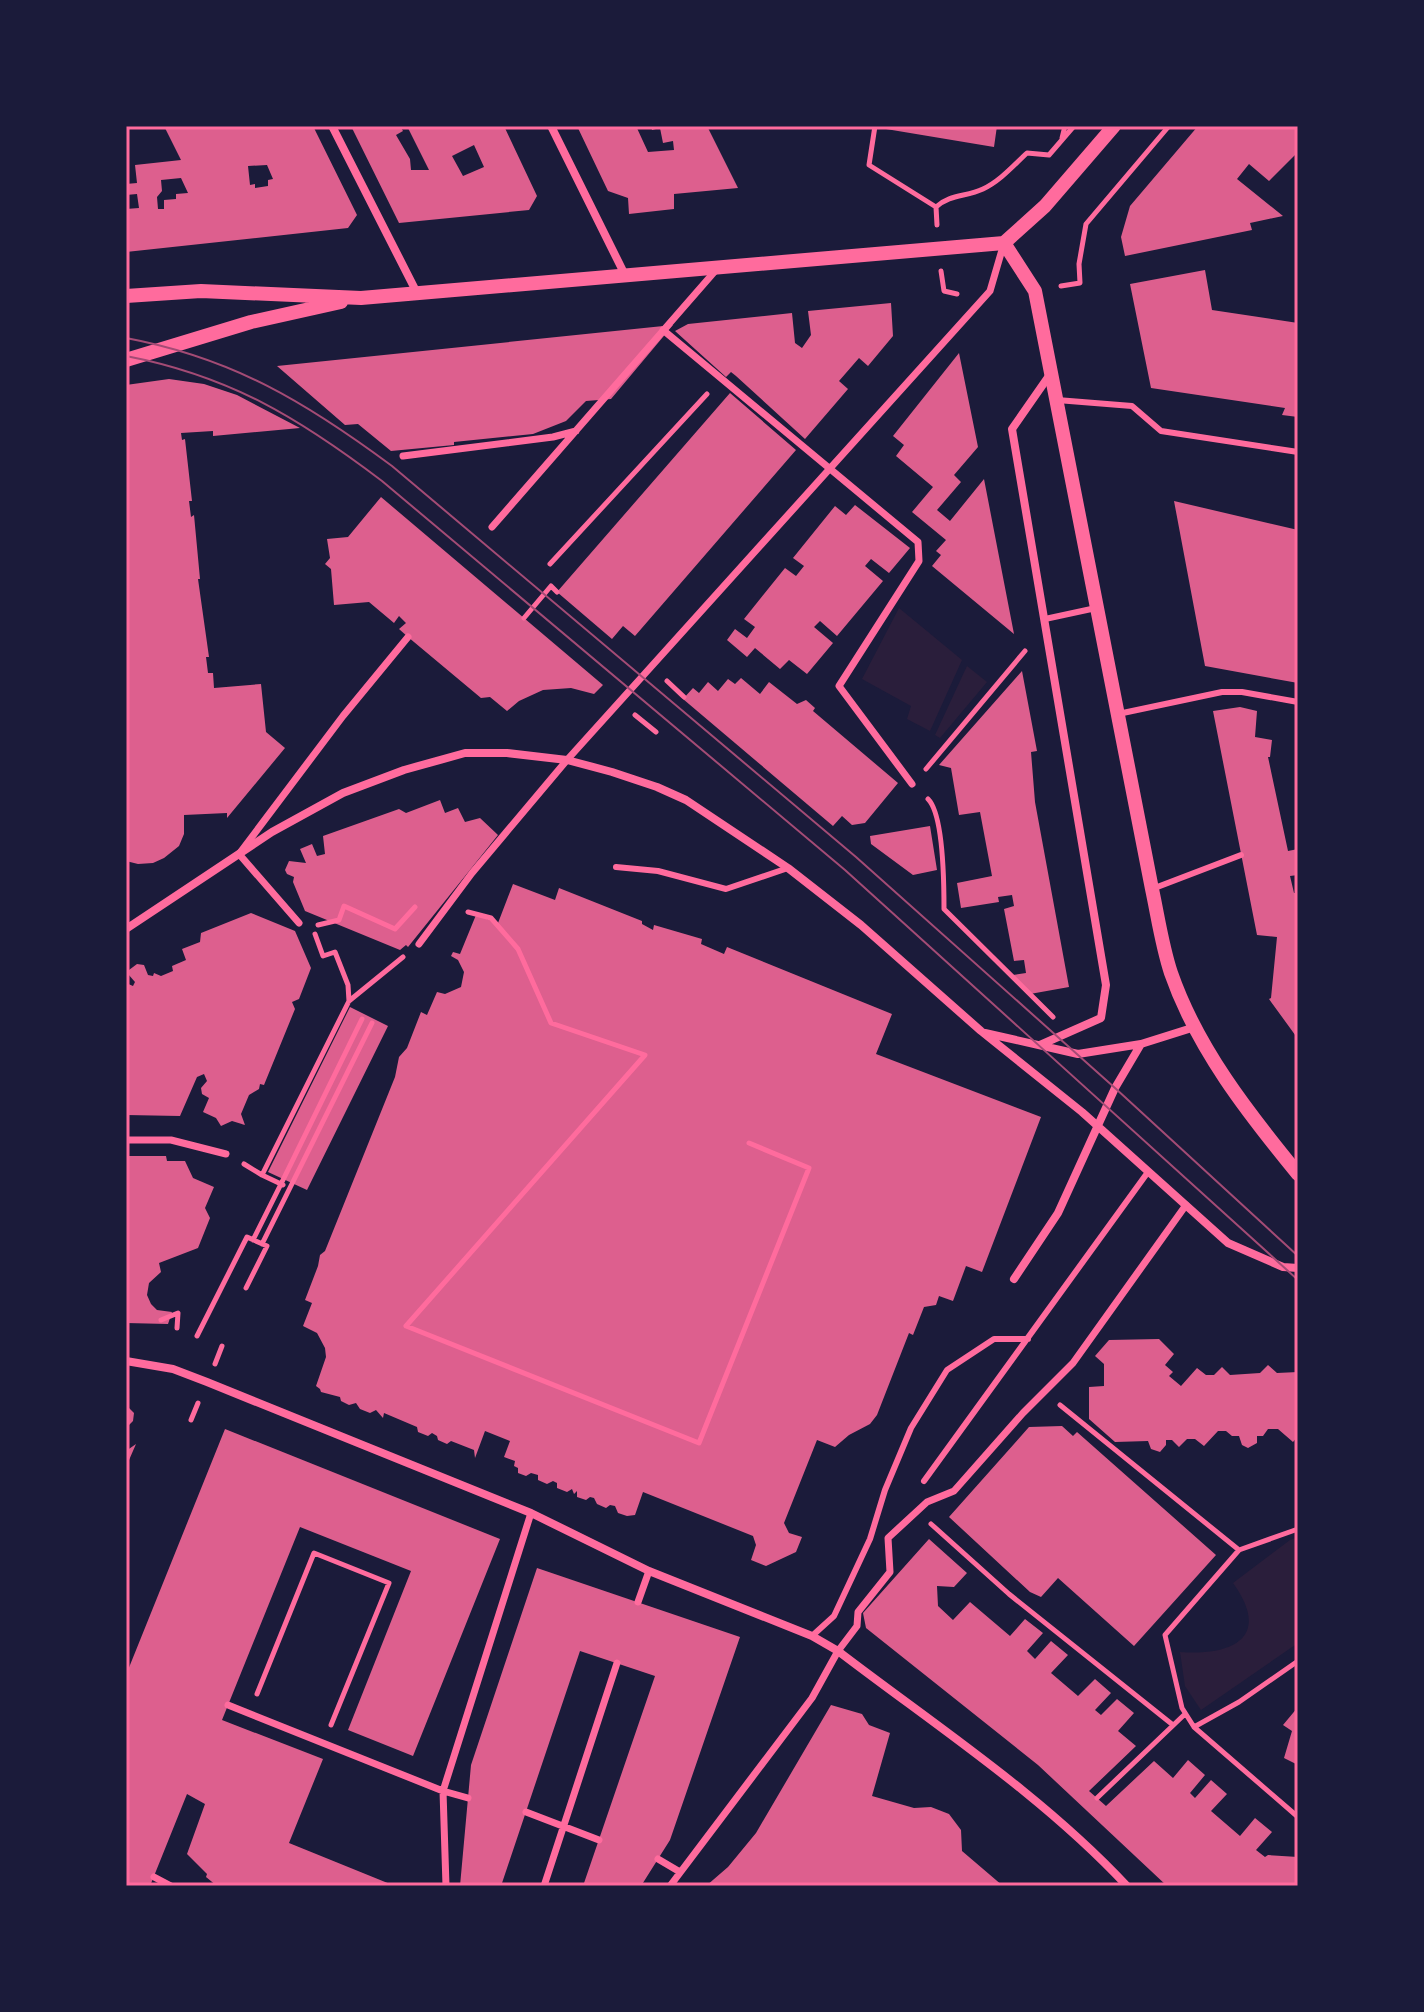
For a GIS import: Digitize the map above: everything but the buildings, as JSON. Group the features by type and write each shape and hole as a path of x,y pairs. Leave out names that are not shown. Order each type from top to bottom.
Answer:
{"street":[{"path":"332,126 417,293"},
{"path":"551,126 625,275"},
{"path":"419,944 472,873 567,760 990,291 1004,243 1045,206 1114,126"},
{"path":"126,360 251,322 361,298 1004,243"},
{"path":"1004,243 1035,291 1171,972 1195,1027 1252,1116 1298,1174"},
{"path":"492,527 719,267"},
{"path":"126,296 201,291 361,298"},
{"path":"663,330 918,542 919,561 839,686 912,784"},
{"path":"1040,1045 1101,1018 1106,985 1012,429 1051,372"},
{"path":"403,456 553,437 578,430"},
{"path":"239,854 343,716 408,637"},
{"path":"126,929 272,832 343,793 404,770 465,753 507,753 567,760 657,787 686,800 788,868 861,925 981,1031 1098,1127 1228,1243 1283,1267 1298,1268"},
{"path":"239,854 299,923"},
{"path":"981,1031 1078,1054 1141,1044 1195,1027"},
{"path":"1014,1279 1058,1213 1115,1088 1141,1044"},
{"path":"126,1140 171,1140 226,1154"},
{"path":"670,1886 812,1698 838,1651 857,1626 858,1612 890,1572 888,1538 927,1502 954,1491 1073,1363 1186,1205"},
{"path":"126,1361 173,1369 531,1513 649,1571 812,1636 838,1651 1031,1797 1087,1843 1127,1886"},
{"path":"446,1886 443,1791 531,1513"},
{"path":"638,1602 649,1571"},
{"path":"544,1886 617,1663"},
{"path":"228,1705 443,1791 468,1798"},
{"path":"526,1812 599,1840"},
{"path":"658,1859 680,1872"},
{"path":"154,1877 171,1886"}],"lane":[{"path":"1057,400 1132,406 1161,431 1298,452"},
{"path":"1045,619 1097,608"},
{"path":"1118,714 1222,692 1242,692 1298,702"},
{"path":"1152,889 1241,855"},
{"path":"616,867 658,871 726,889 788,868"},
{"path":"924,1481 1148,1172"},
{"path":"812,1636 834,1616 870,1539 885,1490 911,1428 947,1370 994,1339 1028,1339"}],"path":[{"path":"875,126 869,165 936,207"},
{"path":"1060,143 1065,126"},
{"path":"936,207 945,199 981,190 1004,175 1027,153 1049,155 1074,126"},
{"path":"1035,291 1080,283 1079,264 1086,224 1169,126"},
{"path":"936,207 944,291 982,300"},
{"path":"550,564 723,377"},
{"path":"524,618 551,586 557,592"},
{"path":"1045,619 1019,660 912,784 932,803 937,818 943,863 944,909 1039,1006 1072,1032"},
{"path":"349,1001 348,985 335,952 323,956 313,926 339,920 344,906 395,929 417,905"},
{"path":"454,908 491,918 518,949 551,1023 645,1055 406,1326 699,1443 809,1168 749,1143"},
{"path":"291,1186 262,1175 349,1001 419,944"},
{"path":"253,1240 362,1019"},
{"path":"262,1244 372,1023"},
{"path":"197,1336 247,1237 267,1246 246,1288"},
{"path":"161,1320 178,1313 177,1328"},
{"path":"1044,1392 1239,1550"},
{"path":"917,1512 1009,1594 1173,1725"},
{"path":"1298,1529 1239,1550 1165,1635 1182,1708 1194,1727 1298,1817"},
{"path":"249,1714 314,1553 389,1583 324,1743"},
{"path":"1194,1727 1239,1702 1298,1661"},
{"path":"1097,1798 1185,1714"}],"shaded area":[{"path":"899,608 962,660 930,731 907,719 911,706 862,679"},
{"path":"967,666 987,682 940,738 935,735"},
{"path":"1298,1537 1298,1643 1201,1710 1185,1686 1180,1652 1216,1650 1241,1639 1247,1630 1249,1617 1233,1583"}],"tram line":[{"path":"126,338 201,358 267,386 330,422 392,466 856,857 1298,1256"},
{"path":"126,356 198,375 262,402 322,438 382,481 845,870 1298,1280"}]}
